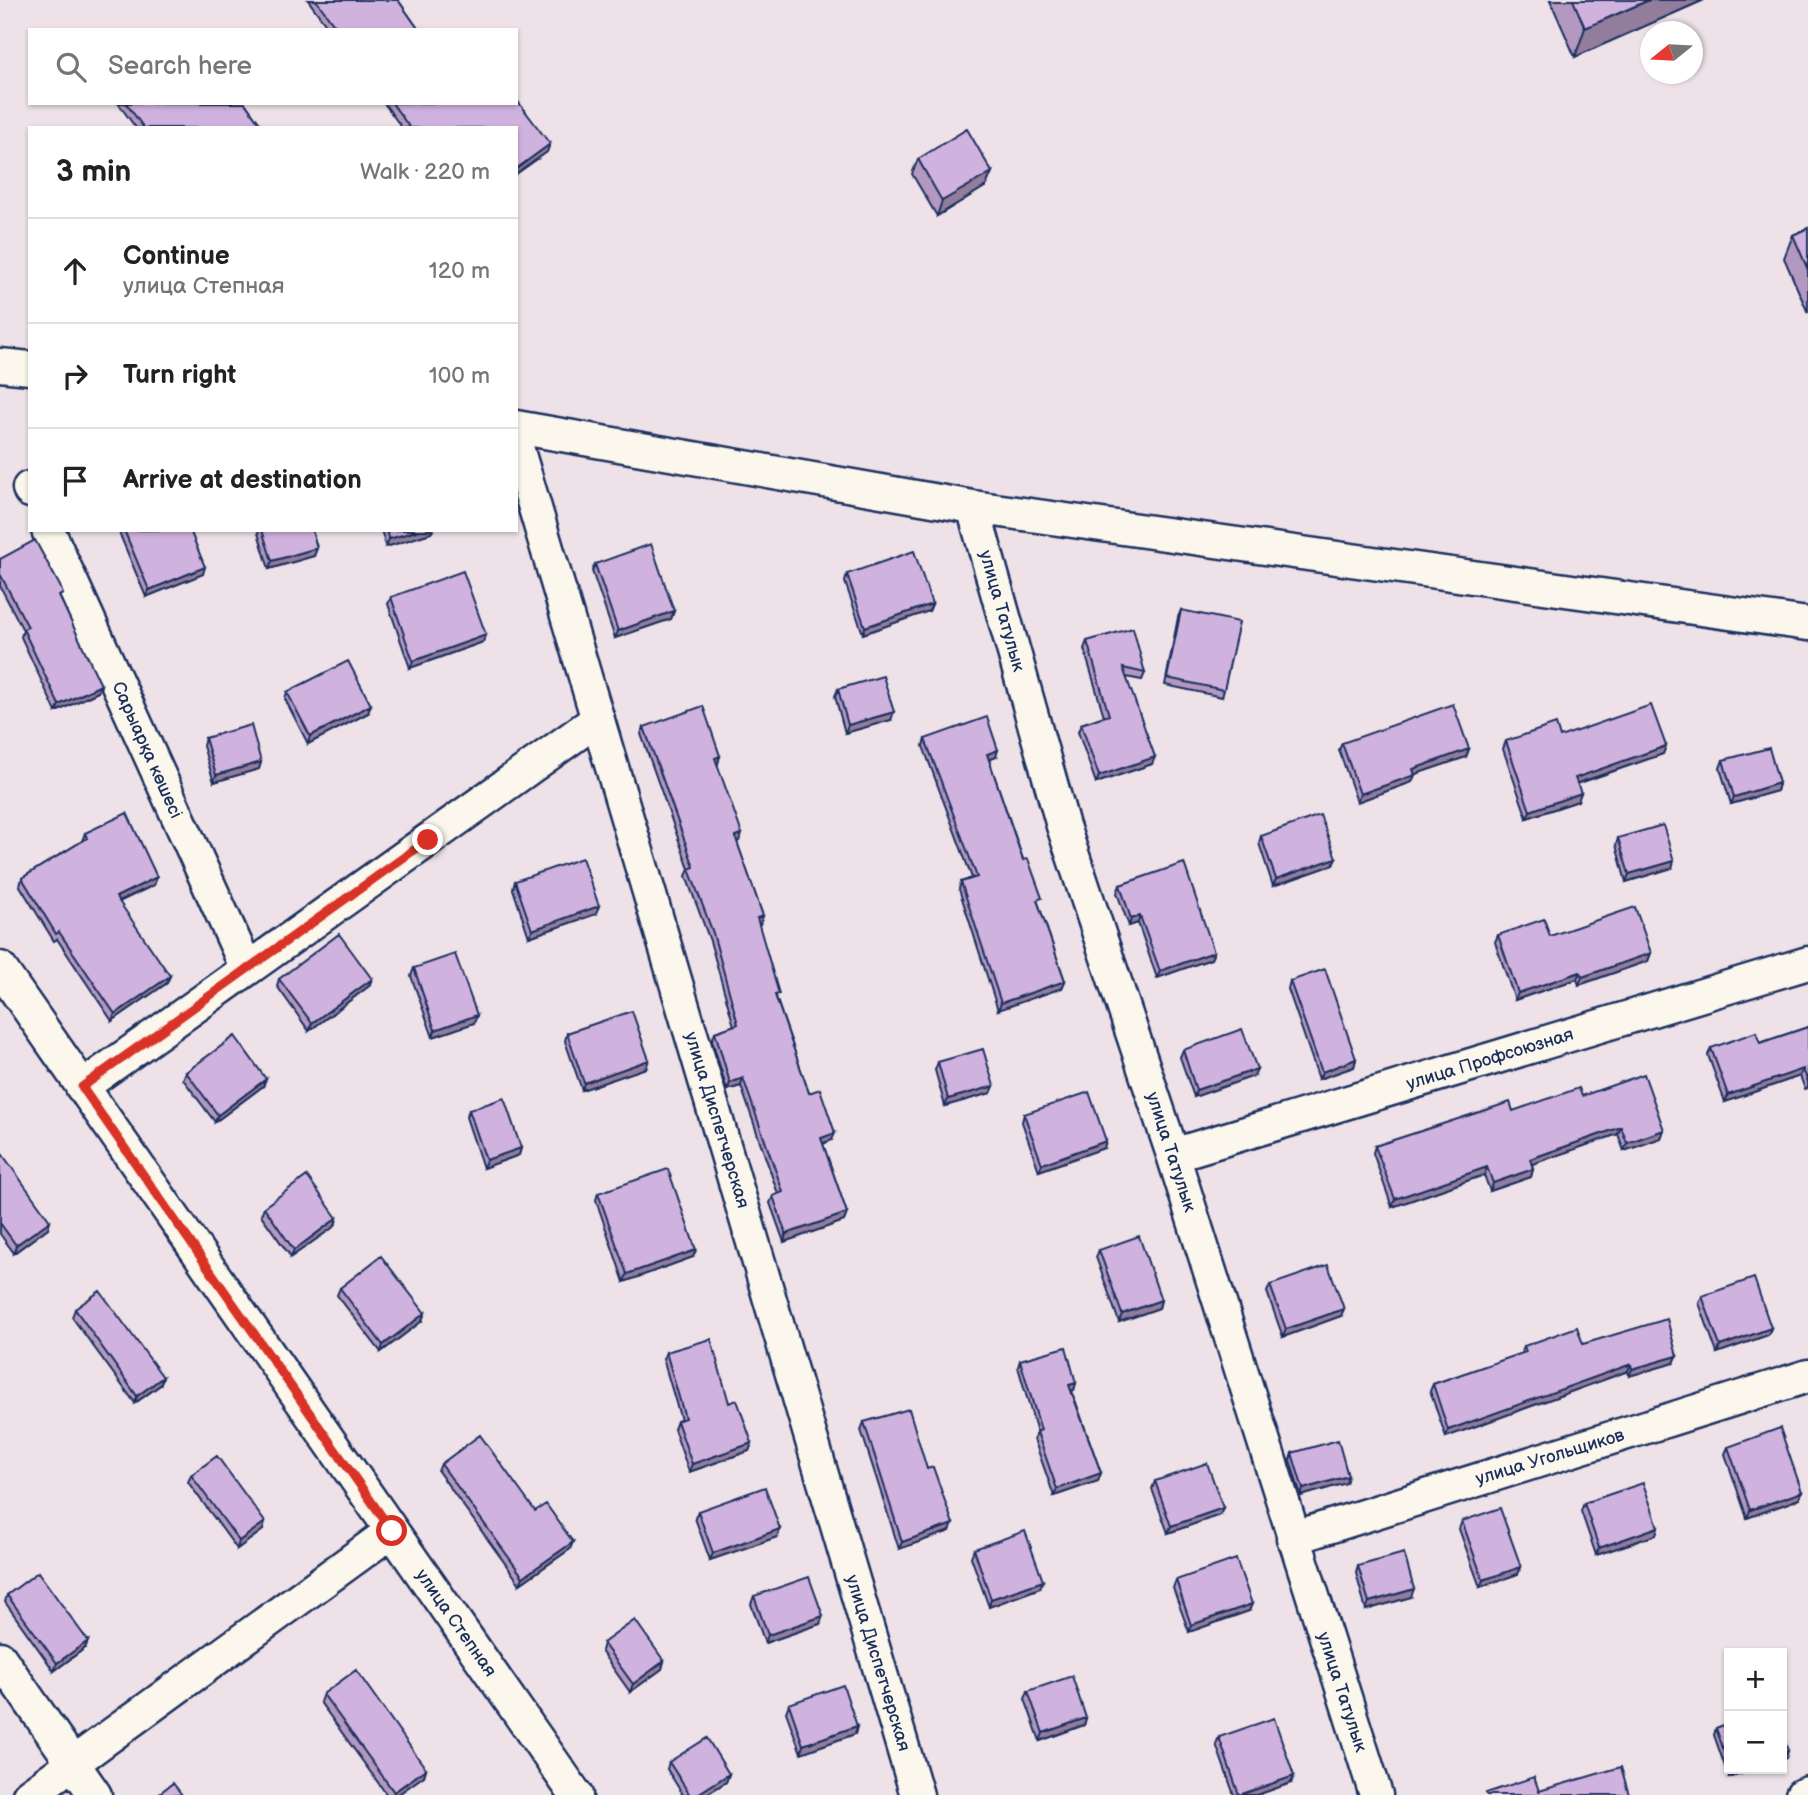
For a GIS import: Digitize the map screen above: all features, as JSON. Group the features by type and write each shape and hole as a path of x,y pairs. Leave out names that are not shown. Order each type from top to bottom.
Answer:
{"street":[{"path":"0,365 28,368"},
{"path":"518,427 973,507 1808,624"},
{"name":"улица Диспетчерская","path":"518,451 917,1795"},
{"name":"улица Татулык","path":"973,507 1063,826 1173,1155 1376,1795"},
{"name":"Сарыарқа көшесі","path":"49,532 247,969"},
{"path":"82,1087 598,719"},
{"name":"улица Профсоюзная","path":"1173,1155 1808,963"},
{"name":"улица Степная","path":"0,968 576,1795"},
{"name":"улица Угольщиков","path":"1293,1538 1808,1376"},
{"path":"29,1795 76,1764 392,1531"},
{"path":"0,1658 95,1795"},
{"path":"1802,1795 1808,1793"}],"building":[{"path":"316,0 398,0 418,28 337,28"},
{"path":"1573,0 1649,0 1585,28"},
{"path":"518,102 550,144 518,168 518,126 409,126 393,105 518,105"},
{"path":"127,105 246,105 262,126 143,126"},
{"path":"967,129 992,172 942,201 918,159"},
{"path":"1808,228 1808,270 1793,235"},
{"path":"125,532 191,532 205,567 149,590"},
{"path":"263,532 313,532 317,548 272,561"},
{"path":"387,532 412,532 389,539"},
{"path":"35,540 60,586 63,594 59,596 101,685 59,705 23,629 28,627 0,574 0,559"},
{"path":"651,544 674,611 618,631 595,564"},
{"path":"914,551 932,604 865,627 847,574"},
{"path":"463,571 486,635 413,661 391,597"},
{"path":"1181,610 1239,622 1224,690 1167,678"},
{"path":"1133,628 1145,673 1123,668 1155,757 1099,776 1081,724 1109,715 1087,641"},
{"path":"348,661 371,705 310,736 287,692"},
{"path":"883,676 894,712 848,725 838,689"},
{"path":"1453,704 1469,749 1413,769 1415,775 1360,794 1342,743"},
{"path":"1651,705 1666,746 1575,778 1581,793 1530,811 1506,741 1556,724 1560,737"},
{"path":"703,706 720,756 715,758 742,834 735,836 763,916 757,918 779,994 775,995 809,1093 820,1089 835,1133 821,1138 847,1213 786,1234 773,1196 783,1192 743,1078 730,1083 715,1032 738,1024 713,933 689,869 694,867 644,727"},
{"path":"987,717 998,750 987,754 1023,860 1028,859 1042,898 1037,900 1065,981 1001,1003 961,882 977,877 925,739"},
{"path":"251,725 261,762 216,775 205,738"},
{"path":"1769,748 1779,783 1734,797 1723,760"},
{"path":"127,813 157,877 116,897 170,976 115,1014 59,932 56,934 22,878 87,838 85,833"},
{"path":"1320,815 1336,858 1276,879 1261,836"},
{"path":"1663,825 1674,861 1629,874 1618,838"},
{"path":"582,858 599,906 532,930 515,881"},
{"path":"1184,863 1214,952 1160,971 1140,916 1131,919 1120,885"},
{"path":"1635,907 1651,953 1582,977 1580,972 1518,993 1498,935 1544,919 1550,936"},
{"path":"339,934 372,979 312,1023 279,979"},
{"path":"455,954 477,1015 435,1030 414,968"},
{"path":"1325,969 1356,1059 1322,1072 1290,981"},
{"path":"632,1011 649,1060 584,1083 567,1033"},
{"path":"1808,1027 1808,1082 1803,1069 1728,1095 1711,1048 1756,1032 1760,1043"},
{"path":"1242,1029 1257,1069 1196,1090 1183,1050"},
{"path":"235,1036 266,1079 218,1115 186,1072"},
{"path":"983,1049 994,1086 948,1099 938,1062"},
{"path":"1644,1074 1664,1130 1627,1143 1621,1127 1530,1159 1533,1169 1493,1183 1487,1167 1395,1199 1375,1146 1510,1102 1513,1111 1579,1088 1582,1096"},
{"path":"1089,1092 1106,1141 1042,1164 1024,1114"},
{"path":"504,1098 521,1148 486,1160 469,1110"},
{"path":"0,1151 50,1221 16,1245 0,1223"},
{"path":"668,1169 696,1250 627,1274 598,1193"},
{"path":"307,1176 337,1218 294,1250 264,1207"},
{"path":"1139,1236 1161,1300 1122,1314 1099,1250"},
{"path":"381,1256 425,1313 383,1345 340,1288"},
{"path":"1328,1265 1344,1309 1286,1329 1270,1285"},
{"path":"1754,1278 1771,1328 1720,1346 1702,1296"},
{"path":"100,1291 163,1377 137,1396 75,1309"},
{"path":"1667,1319 1677,1356 1632,1369 1631,1364 1448,1430 1433,1384 1526,1352 1524,1346 1577,1327 1583,1344"},
{"path":"711,1339 729,1403 737,1400 752,1443 692,1464 677,1421 685,1418 666,1352"},
{"path":"1066,1347 1076,1383 1069,1385 1101,1473 1057,1489 1037,1432 1041,1430 1020,1360"},
{"path":"909,1409 927,1469 933,1467 953,1524 902,1542 864,1422"},
{"path":"1780,1428 1802,1492 1750,1510 1728,1447"},
{"path":"480,1435 535,1511 546,1504 573,1542 523,1577 441,1464"},
{"path":"1338,1440 1348,1476 1303,1489 1292,1453"},
{"path":"217,1456 265,1522 239,1541 191,1475"},
{"path":"1207,1463 1223,1508 1171,1526 1155,1481"},
{"path":"1643,1483 1658,1527 1599,1548 1584,1503"},
{"path":"765,1487 780,1529 713,1553 698,1511"},
{"path":"1500,1508 1521,1567 1483,1580 1462,1521"},
{"path":"1025,1531 1043,1581 991,1599 974,1549"},
{"path":"1404,1553 1414,1589 1369,1602 1358,1566"},
{"path":"1236,1559 1252,1604 1191,1625 1176,1580"},
{"path":"38,1572 88,1641 57,1663 7,1595"},
{"path":"809,1577 823,1616 768,1635 754,1596"},
{"path":"635,1620 664,1661 633,1684 603,1643"},
{"path":"356,1670 426,1769 394,1792 323,1694"},
{"path":"1072,1676 1086,1718 1043,1733 1028,1691"},
{"path":"843,1685 857,1726 803,1745 789,1704"},
{"path":"1274,1718 1294,1776 1239,1795 1219,1737"},
{"path":"1724,1725 1724,1751 1716,1728"},
{"path":"707,1738 729,1774 696,1795 690,1795 669,1762"},
{"path":"1621,1767 1629,1795 1486,1793 1534,1777 1539,1791"},
{"path":"173,1783 182,1795 157,1795"}],"route":[{"path":"392,1531 82,1087 428,840"}]}
